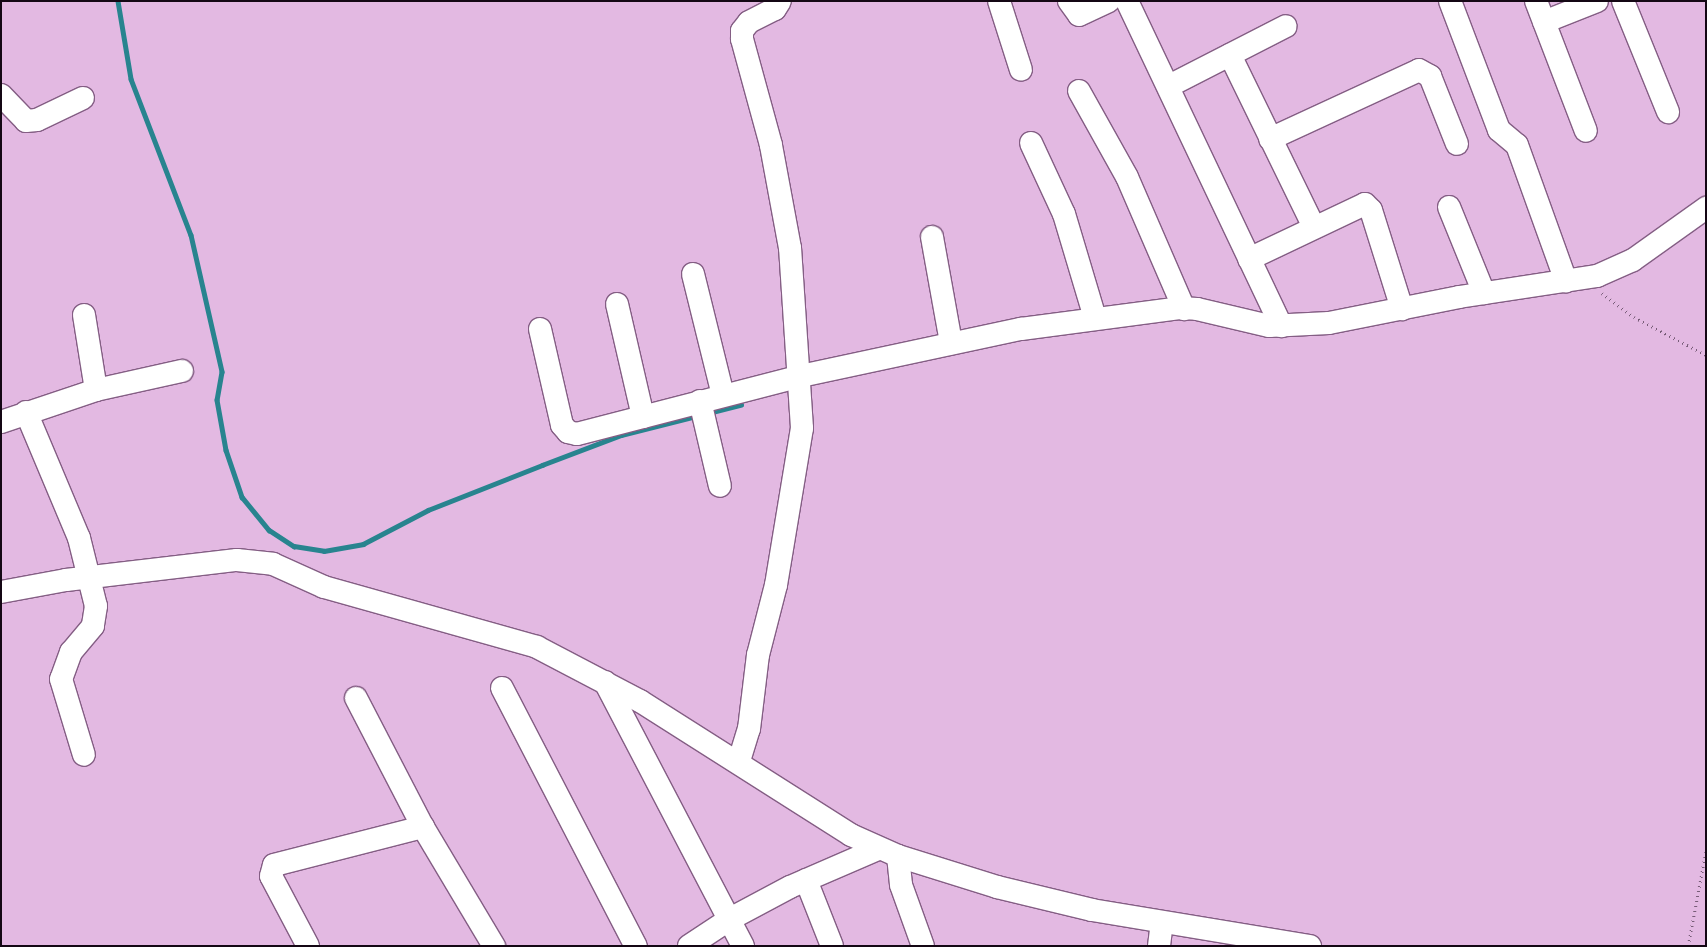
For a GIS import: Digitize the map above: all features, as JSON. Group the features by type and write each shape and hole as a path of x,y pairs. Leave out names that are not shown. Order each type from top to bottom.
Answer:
{"street":[{"path":"739,761 749,730 758,655 776,585 802,428 801,376 790,248 782,197 742,39 742,31 749,22 775,9 780,1"},
{"path":"999,1 1022,70"},
{"path":"1069,1 1079,15 1109,1"},
{"path":"1126,1 1169,86 1281,326"},
{"path":"1450,1 1499,130 1517,145 1575,279"},
{"path":"1536,1 1586,131"},
{"path":"1544,22 1597,1"},
{"path":"1623,1 1668,112"},
{"path":"1169,86 1286,26"},
{"path":"1230,55 1314,227"},
{"path":"1270,139 1420,70 1430,76 1457,144"},
{"path":"1079,91 1127,177 1184,308"},
{"path":"1,94 26,121 37,120 83,98"},
{"path":"1031,142 1064,214 1095,318"},
{"path":"1249,259 1362,204 1368,206 1402,310"},
{"path":"1449,207 1484,293"},
{"path":"540,329 565,430 577,434 642,417 702,410 723,395 801,376 951,343 1095,318 1184,308 1281,326 1329,323 1484,293 1598,276 1633,260 1706,208"},
{"path":"932,237 951,343"},
{"path":"693,274 723,395"},
{"path":"617,304 642,417"},
{"path":"84,315 96,390"},
{"path":"1,422 96,390 182,371"},
{"path":"702,410 720,486"},
{"path":"26,412 79,538 96,606 93,626 71,652 61,679 84,755"},
{"path":"1,592 90,577 237,560 273,564 339,592 529,643 605,682 739,761 888,853 1032,896 1162,923 1310,946"},
{"path":"605,682 743,946"},
{"path":"502,688 636,946"},
{"path":"356,698 423,827 494,946"},
{"path":"308,946 272,876 274,865 423,827"},
{"path":"689,946 730,919 806,880 888,853"},
{"path":"888,853 923,946"},
{"path":"806,880 832,946"},
{"path":"1159,946 1162,923"}],"path":[{"path":"1575,279 1634,317 1706,355"},
{"path":"1688,946 1706,850"}],"waterway":[{"path":"118,1 131,79 191,235 222,372 217,400 226,450 242,497 269,530 294,546 324,551 363,544 428,510 542,465 621,435 696,416"},
{"path":"708,413 741,405"}]}
